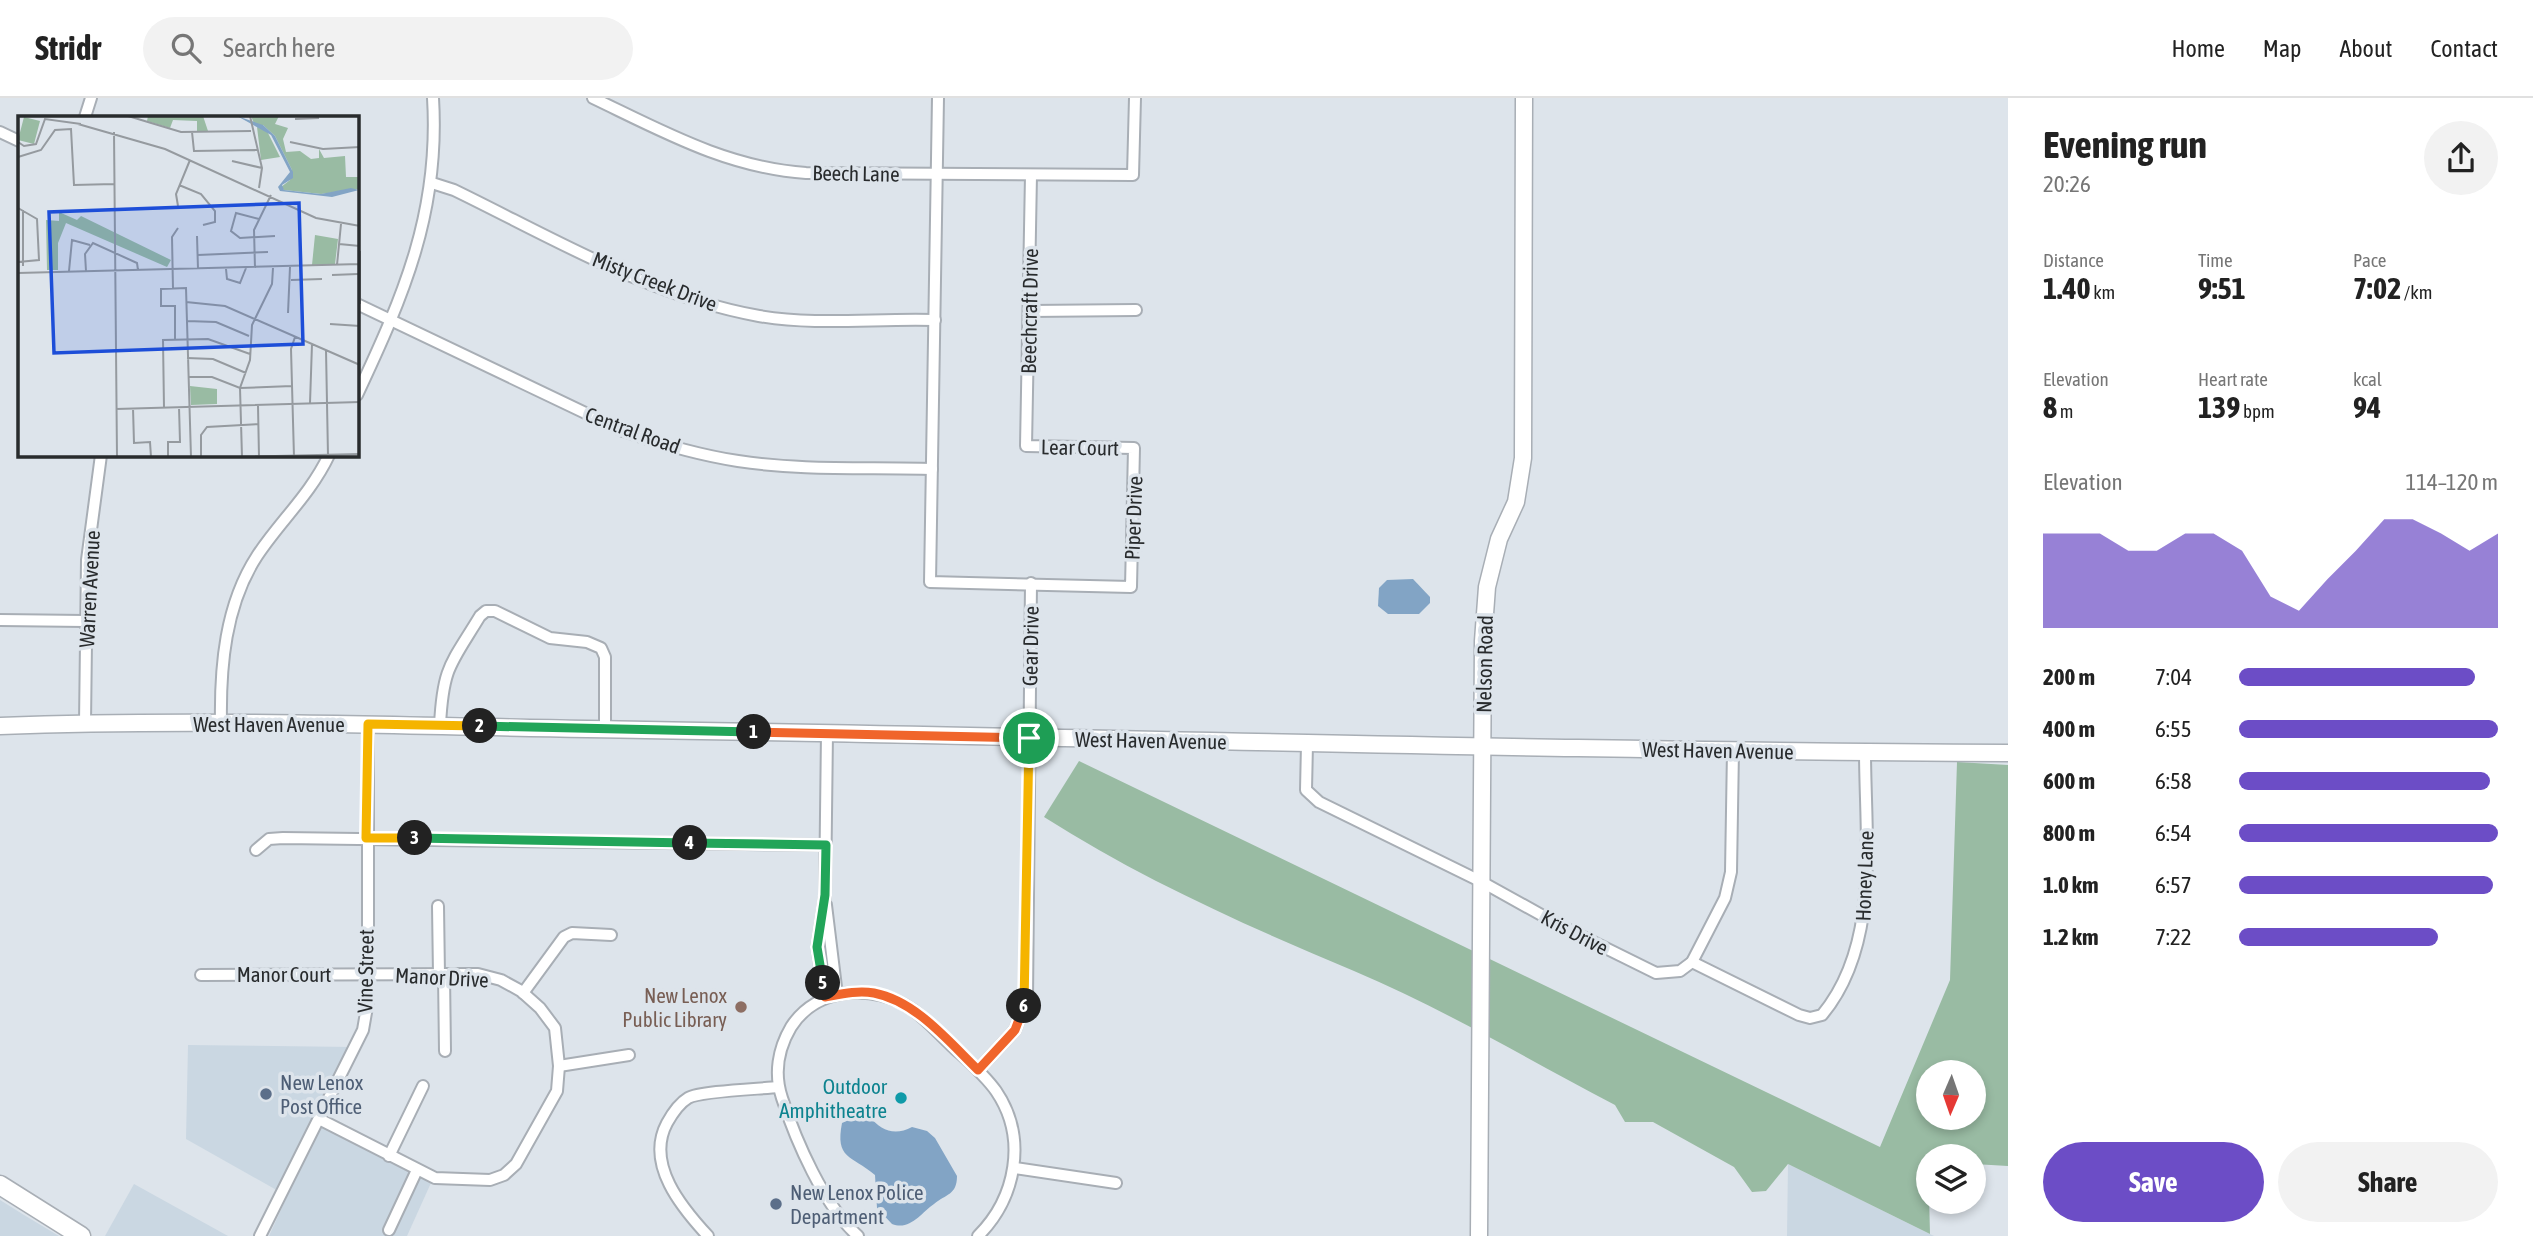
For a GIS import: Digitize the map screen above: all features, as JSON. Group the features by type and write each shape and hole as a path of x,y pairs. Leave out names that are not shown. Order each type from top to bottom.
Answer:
{"main road":[{"path":"0,1185 81,1236"}],"street":[{"path":"85,116 91,98"},
{"path":"359,391 392,321 412,270 432,183 435,150 433,98"},
{"name":"Beech Lane","path":"593,98 682,141 757,167 806,173 938,175 1133,175 1135,98"},
{"path":"938,98 930,582 1031,583"},
{"name":"Nelson Road","path":"1479,1236 1487,587 1499,539 1516,502 1523,458 1524,98"},
{"path":"0,132 18,141"},
{"name":"Beechcraft Drive","path":"1026,446 1031,175"},
{"name":"Misty Creek Drive","path":"432,183 454,190 607,264 699,302 784,319 935,320"},
{"name":"Central Road","path":"359,305 623,431 666,445 730,460 782,465 932,469"},
{"path":"1030,311 1136,310"},
{"name":"Lear Court","path":"1026,446 1135,448"},
{"name":"Piper Drive","path":"1031,583 1131,587 1135,448"},
{"name":"Warren Avenue","path":"85,723 87,560 101,457"},
{"path":"221,723 225,639 240,591 257,557 294,512 328,457"},
{"name":"Gear Drive","path":"978,1070 1015,1030 1027,998 1031,583"},
{"path":"440,725 443,682 452,658 480,616 486,611 495,611 550,638 587,642 601,648 605,657 605,729"},
{"path":"0,620 85,621"},
{"name":"West Haven Avenue","path":"0,726 85,723 368,724 1307,744 2008,753"},
{"name":"Vine Street","path":"260,1236 363,1030 368,1001 368,724"},
{"path":"827,733 825,895 831,996"},
{"name":"Kris Drive","path":"1307,744 1307,790 1319,802 1482,881 1563,927 1656,973 1680,971 1692,962"},
{"path":"1692,962 1729,886 1733,750"},
{"name":"Honey Lane","path":"1692,962 1799,1015 1810,1018 1822,1015 1831,1005 1857,952 1865,916 1866,751"},
{"path":"256,850 269,839 283,838 826,845"},
{"path":"438,906 445,1051"},
{"path":"523,993 564,937 572,933 611,935"},
{"name":"Manor Drive","path":"319,1119 417,1170 448,1180 489,1180 505,1175 516,1164 557,1091 559,1066 555,1028 541,1008 523,993 501,980 478,974 367,974"},
{"name":"Manor Court","path":"201,975 367,974"},
{"path":"858,1236 839,1217 793,1131 778,1087 778,1059 785,1038 796,1021 831,996 874,993 902,1004 978,1070 1005,1107 1015,1168 1005,1202 978,1236"},
{"path":"559,1066 629,1055"},
{"path":"389,1156 423,1086"},
{"path":"708,1236 674,1195 661,1156 662,1132 674,1110 689,1097 778,1087"},
{"path":"1015,1168 1116,1183"},
{"path":"389,1230 417,1170"}],"shaded area":[{"path":"188,1045 353,1047 280,1192 186,1139"},
{"path":"323,1118 435,1174 407,1236 269,1236"},
{"path":"1788,1164 1934,1236 1787,1236"},
{"path":"134,1184 228,1236 105,1236"},
{"path":"0,1200 24,1215 59,1236 0,1236"}],"green space":[{"path":"1079,761 1880,1147 1916,1061 1916,1130 1986,1130 1986,1060 1916,1060 1950,980 1957,762 2008,765 2008,1166 1986,1165 1986,1144 1916,1144 1916,1214 1929,1214 1930,1234 1788,1164 1766,1191 1752,1192 1734,1167 1653,1122 1625,1122 1615,1105 1453,1018 1388,986 1196,901 1081,840 1044,817"}],"water":[{"path":"1413,579 1430,597 1430,603 1419,614 1388,614 1378,606 1379,588 1387,580"},
{"path":"858,1116 869,1116 878,1125 889,1130 900,1131 912,1127 927,1131 935,1138 957,1176 953,1191 910,1223 898,1226 892,1224 877,1208 875,1175 847,1155 841,1144 842,1123"}],"place":[{"name":"New Lenox Public Library","path":"741,1007"},
{"name":"New Lenox Post Office","path":"266,1094"},
{"name":"Outdoor Amphitheatre","path":"901,1098"},
{"name":"New Lenox Police Department","path":"776,1204"}],"route":[{"path":"368,724 1029,738 1027,998 1015,1030 978,1070 913,1010 899,1002 874,993 851,992 825,997 817,947 825,895 826,845 366,838 368,724"}]}
